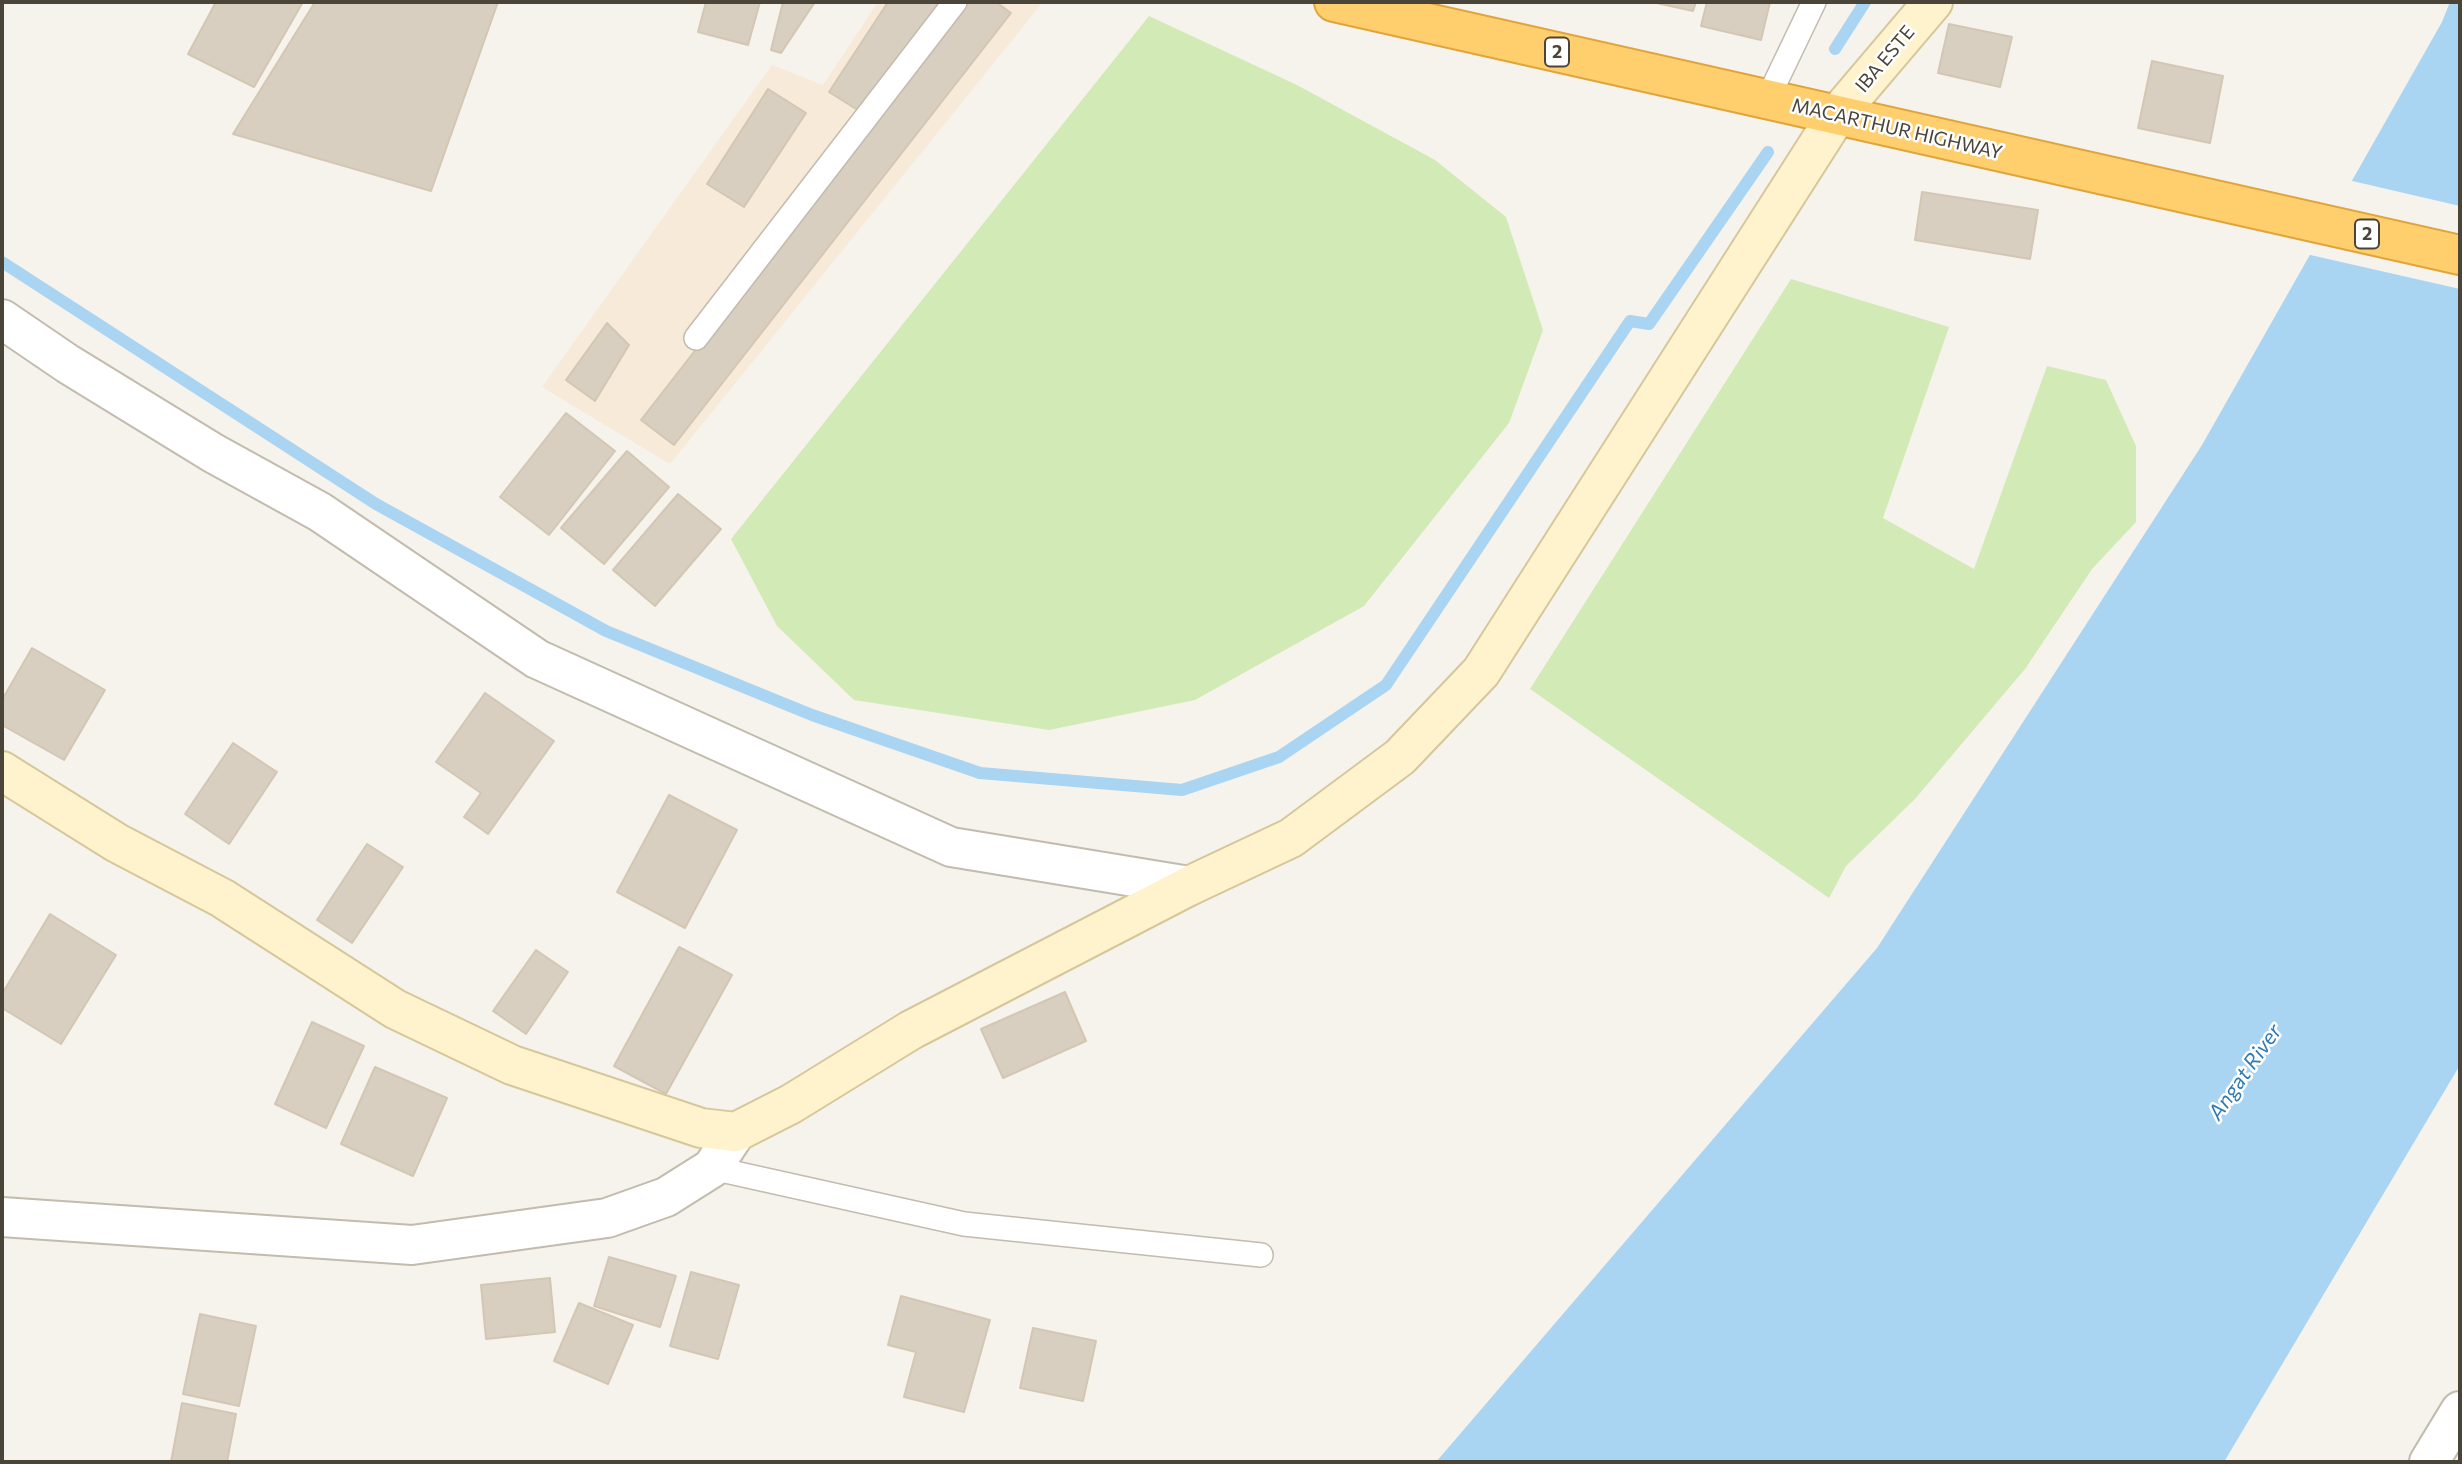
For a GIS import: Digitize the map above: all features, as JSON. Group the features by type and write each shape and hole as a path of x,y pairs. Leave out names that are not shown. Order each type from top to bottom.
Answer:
{"highway":[{"name":"MACARTHUR HIGHWAY","path":"1334,2 2460,255"}],"street":[{"name":"IBA ESTE","path":"736,1132 791,1104 911,1030 1189,887 1291,838 1400,757 1481,672 1837,115 1933,2"},
{"path":"2,319 68,365 213,453 320,512 537,659 951,846 1189,887"},
{"path":"2,771 117,843 222,898 395,1009 512,1065 701,1128 736,1132 712,1168 666,1197 607,1218 412,1245 2,1217"},
{"path":"2429,1462 2460,1411"}],"lane":[{"path":"696,338 955,2"},
{"path":"1767,100 1814,2"},
{"path":"712,1168 964,1224 1261,1255"}],"shaded area":[{"path":"878,2 1043,2 670,464 542,387 772,65 823,85"}],"green space":[{"path":"1149,16 1297,85 1435,160 1506,217 1543,330 1509,423 1364,606 1195,700 1049,730 854,700 777,626 731,539"},
{"path":"1791,279 1949,327 1883,518 1974,569 2047,366 2106,380 2136,446 2136,522 2092,569 2025,669 1915,799 1846,866 1829,898 1530,689"}],"water":[{"name":"Angat River","path":"2450,2 2460,2 2460,1065 2224,1462 1436,1462 1877,948 2202,445 2442,22"}],"pier":[{"path":"2348,180 2460,206 2460,289 2306,254"}],"building":[{"path":"216,2 303,2 254,87 188,54"},
{"path":"315,2 498,2 431,191 233,134"},
{"path":"706,2 760,2 748,45 698,32"},
{"path":"783,2 815,2 781,53 771,50"},
{"path":"888,2 939,2 864,114 829,92"},
{"path":"966,2 996,2 1011,13 674,445 641,420"},
{"path":"1652,2 1696,2 1693,11"},
{"path":"1707,2 1770,2 1761,40 1701,26"},
{"path":"1949,24 2012,37 2000,87 1938,73"},
{"path":"2152,61 2223,76 2210,143 2138,128"},
{"path":"768,89 806,113 744,207 707,184"},
{"path":"1922,192 2038,210 2030,259 1915,240"},
{"path":"607,323 629,345 595,401 566,380"},
{"path":"566,413 615,451 549,535 500,497"},
{"path":"627,451 669,487 604,564 561,528"},
{"path":"678,494 721,529 655,606 613,570"},
{"path":"32,648 105,690 64,760 2,725 2,700"},
{"path":"485,693 554,741 488,834 464,817 481,793 436,762"},
{"path":"233,743 277,772 229,844 185,814"},
{"path":"669,795 737,830 685,928 617,892"},
{"path":"367,844 403,867 352,943 317,920"},
{"path":"50,914 116,955 61,1044 2,1008 2,994"},
{"path":"679,947 732,975 666,1094 614,1066"},
{"path":"536,950 568,972 526,1034 493,1011"},
{"path":"1065,992 1086,1041 1003,1078 981,1029"},
{"path":"312,1022 364,1046 326,1128 275,1104"},
{"path":"375,1067 447,1098 413,1176 341,1144"},
{"path":"609,1257 676,1276 660,1327 594,1306"},
{"path":"691,1272 739,1285 718,1359 670,1346"},
{"path":"550,1278 555,1332 486,1339 481,1285"},
{"path":"901,1296 990,1320 964,1412 904,1397 916,1352 888,1345"},
{"path":"579,1303 633,1325 608,1384 554,1361"},
{"path":"200,1314 256,1326 239,1406 183,1394"},
{"path":"1033,1328 1096,1341 1083,1401 1020,1388"},
{"path":"182,1403 236,1414 227,1462 171,1462"}],"waterway":[{"path":"1835,49 1865,2"},
{"path":"2,262 376,504 606,631 812,715 980,773 1182,790 1279,757 1386,685 1630,321 1649,324 1768,152"}]}
